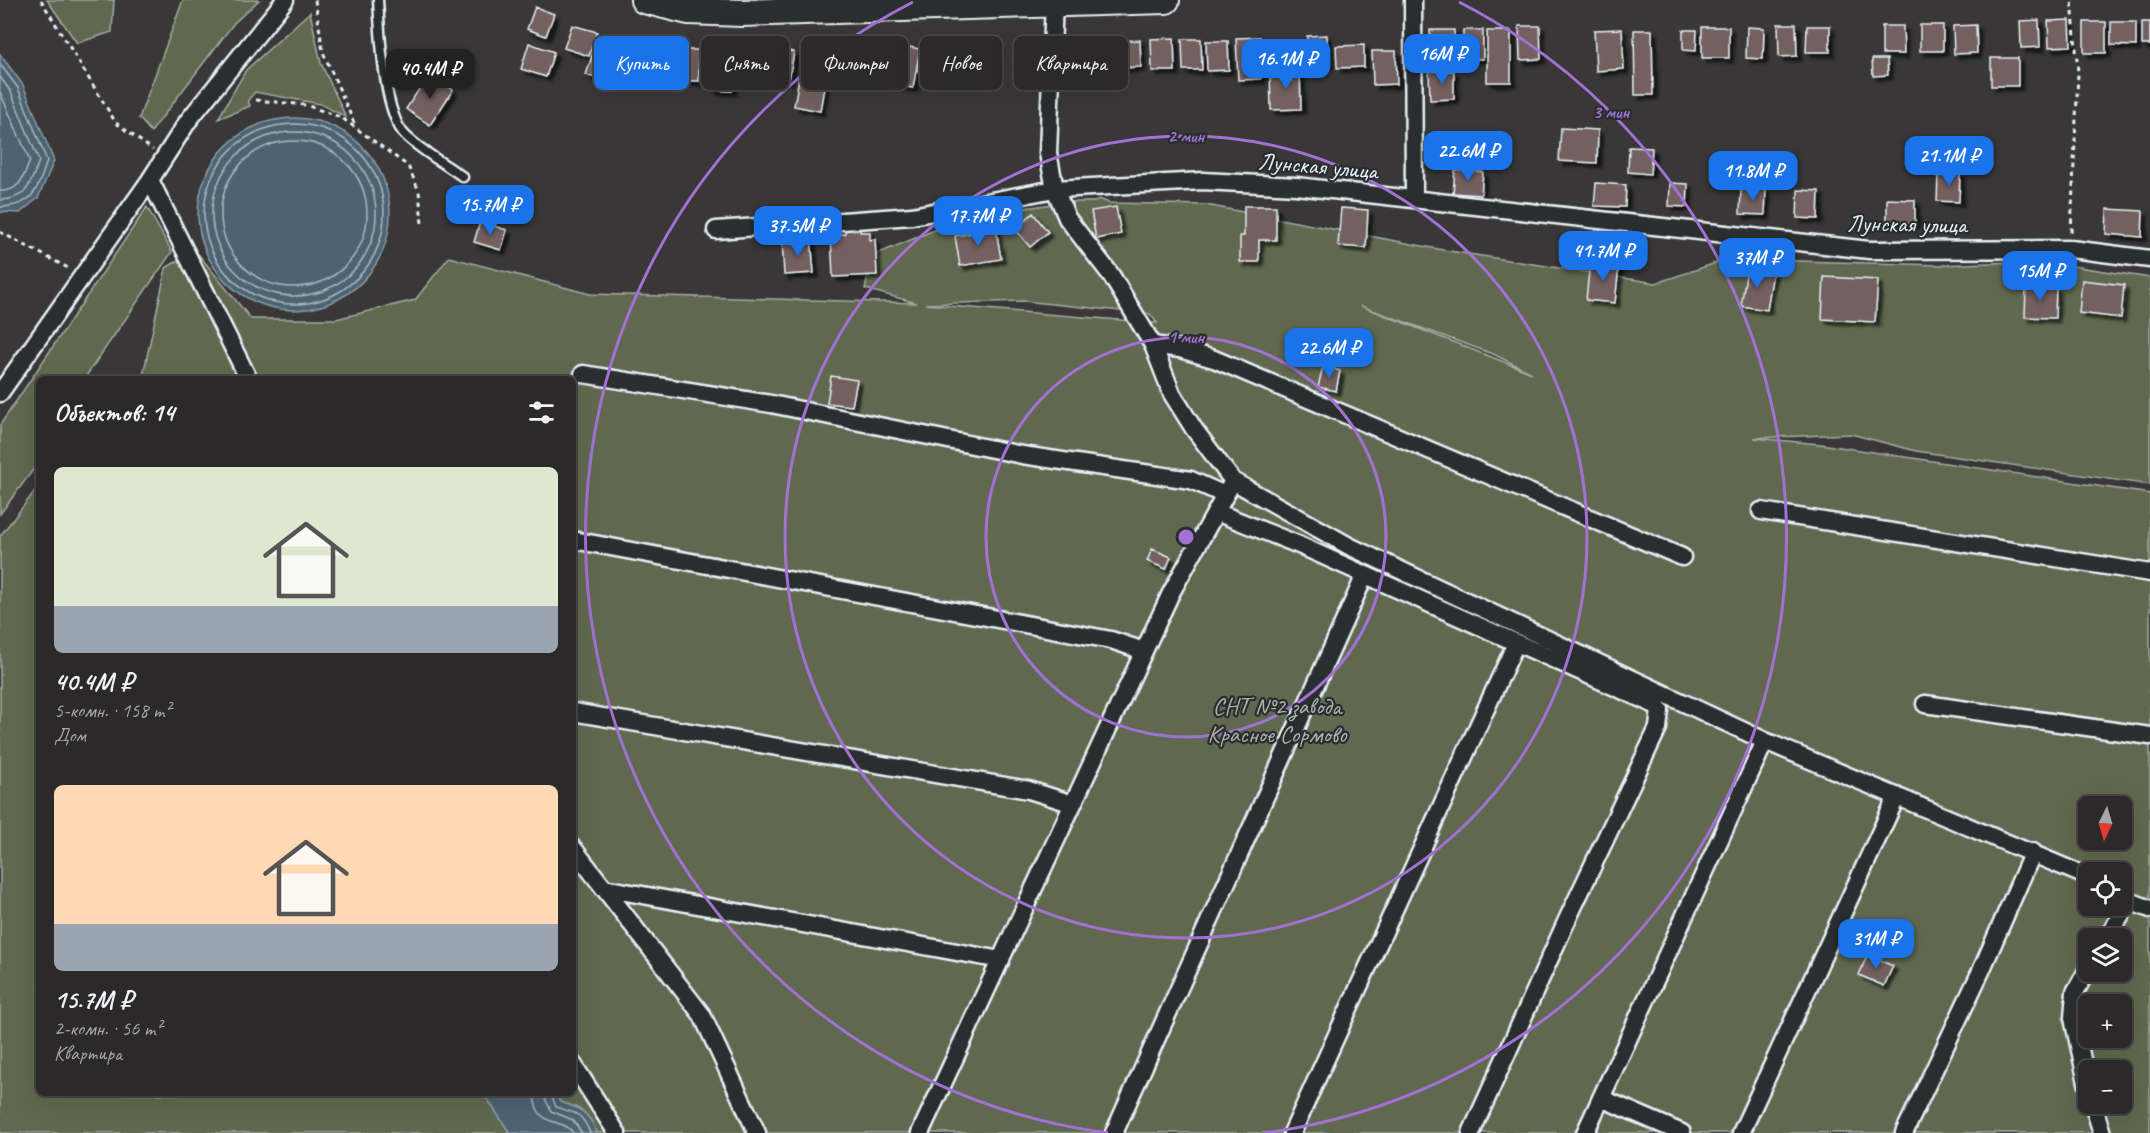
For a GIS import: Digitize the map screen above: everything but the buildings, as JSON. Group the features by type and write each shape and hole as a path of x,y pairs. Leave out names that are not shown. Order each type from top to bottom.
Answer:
{"main road":[{"path":"644,0 688,11 741,13 1054,1 1166,0"}],"street":[{"path":"0,393 150,180 194,112 285,0"},
{"path":"1413,0 1414,199"},
{"path":"1054,1 1048,153 1055,189 1067,218 1111,275 1153,345 1172,394 1229,488"},
{"path":"150,180 247,376"},
{"name":"Лунская улица","path":"716,230 912,216 1055,189 1203,181 1296,186 1869,250 2071,249 2150,259"},
{"path":"1153,345 1180,349 1214,360 1682,557"},
{"path":"583,374 771,404 1022,455 1191,480 1229,488 1765,741 2078,872"},
{"path":"920,1133 1171,593 1229,488"},
{"path":"1761,511 2150,573"},
{"path":"1216,512 1299,545 1655,705 1660,710 1660,719 1471,1133"},
{"path":"576,541 1111,640 1144,651"},
{"path":"1114,1133 1365,575"},
{"path":"1292,1133 1516,643"},
{"path":"1925,704 2150,736"},
{"path":"576,713 1029,790 1073,804"},
{"path":"1585,1133 1765,741"},
{"path":"1741,1133 1898,796"},
{"path":"576,852 702,1015 757,1133"},
{"path":"1904,1133 1981,971 2033,852"},
{"path":"604,888 1001,960"},
{"path":"2132,901 2150,909"},
{"path":"2081,982 2075,992 2073,1018 2082,1060"},
{"path":"576,1069 617,1133"},
{"path":"1601,1098 1682,1133"},
{"path":"2096,1114 2102,1133"}],"lane":[{"path":"378,0 380,46 389,99 404,135 464,177"}],"path":[{"path":"41,0 116,123 164,158"},
{"path":"315,0 323,52 356,127"},
{"path":"2071,249 2078,73 2072,0"},
{"path":"256,100 306,105 342,118 356,127 408,166 419,191 422,224"},
{"path":"0,232 83,275"}],"green space":[{"path":"47,0 114,0 112,32 77,43"},
{"path":"183,0 259,0 234,23 151,132 139,118"},
{"path":"310,12 321,63 346,117 320,104 255,92 248,100 250,106 218,119 246,70"},
{"name":"СНТ №2 завода Красное Сормово","path":"1099,199 1109,203 1206,205 1443,250 1656,283 1728,259 1940,265 2039,261 2150,278 2150,485 1916,451 1851,434 1754,438 1820,444 2150,494 2150,1133 597,1133 591,1120 583,1112 574,1106 560,1102 557,1096 576,1096 576,376 145,376 143,375 166,268 195,250 251,319 336,319 415,300 449,257 590,294 917,303 865,289 872,256 968,216 1067,202 1095,202","holes":["1023,301 1150,314 1157,323 925,304","1361,306 1493,354 1532,373"]},
{"path":"147,207 172,252 86,376 36,376 36,466 0,514 0,425"},
{"path":"36,490 36,1096 485,1096 510,1133 0,1133 0,536"}],"water":[{"path":"0,54 23,85 54,161 38,198 20,213 0,212"},
{"path":"294,118 313,120 331,126 362,146 382,177 388,195 390,214 388,233 382,251 362,282 331,302 313,308 294,310 275,308 257,302 226,282 206,251 200,233 198,214 200,195 206,177 226,146 257,126 275,120"},
{"path":"485,1096 557,1096 560,1102 579,1109 587,1116 597,1133 510,1133"}]}
